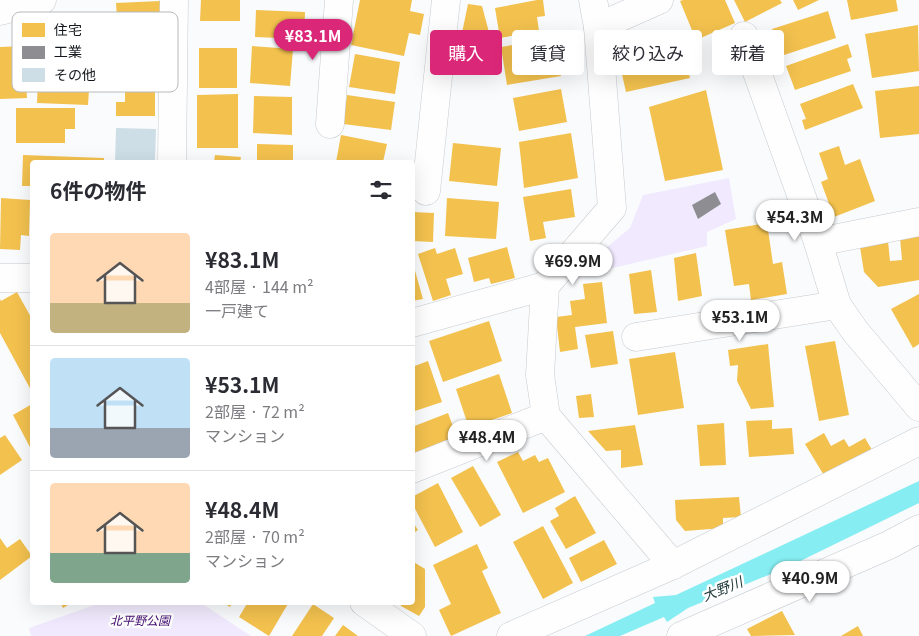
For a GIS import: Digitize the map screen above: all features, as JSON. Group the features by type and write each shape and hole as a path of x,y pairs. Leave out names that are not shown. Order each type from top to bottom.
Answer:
{"street":[{"path":"0,11 42,0"},
{"path":"330,124 339,0"},
{"path":"426,191 446,0"},
{"path":"415,322 545,286 612,208 598,27 593,0"},
{"path":"598,27 660,0"},
{"path":"758,75 818,242 837,305 855,331 919,407"},
{"path":"172,160 173,92"},
{"path":"818,242 919,222"},
{"path":"0,278 30,278"},
{"path":"545,286 540,375 546,416 673,565"},
{"path":"636,337 837,305"},
{"path":"415,468 546,416"},
{"path":"511,636 673,565 919,441"},
{"path":"681,636 880,549 919,529"},
{"path":"368,605 412,636"}],"green space":[{"path":"729,178 736,219 707,232 707,246 613,268 589,262 630,228 643,195"},
{"name":"北平野公園","path":"94,605 204,605 251,636 31,636 29,628"}],"water":[{"name":"大野川","path":"919,481 919,503 788,567 688,608 667,622 664,617 620,636 585,636 655,603 653,597 676,595"}],"building: 住宅":[{"path":"201,0 240,0 240,21 200,21"},
{"path":"360,0 412,0 410,11 424,14 420,35 409,33 404,56 351,45"},
{"path":"543,0 545,16 537,17 539,30 512,30 512,36 502,38 502,30 499,30 495,8"},
{"path":"725,0 735,23 719,30 712,30 712,33 702,37 702,30 692,30 680,1"},
{"path":"734,0 780,0 782,3 745,22"},
{"path":"793,0 819,0 798,10"},
{"path":"847,0 896,0 898,11 851,20"},
{"path":"160,1 161,12 117,12 116,3"},
{"path":"468,4 482,6 488,30 463,30"},
{"path":"256,10 305,12 304,39 255,37"},
{"path":"828,11 836,38 784,55 784,30 772,29"},
{"path":"918,25 919,71 872,78 865,34"},
{"path":"848,44 852,57 847,59 851,71 795,90 786,66"},
{"path":"512,45 512,75 561,76 507,85 502,47"},
{"path":"12,46 12,92 27,92 27,98 0,99 0,47"},
{"path":"252,46 293,49 290,86 250,83"},
{"path":"199,48 237,48 237,88 199,88"},
{"path":"355,54 400,62 395,94 349,87"},
{"path":"622,75 689,75 690,78 626,92"},
{"path":"853,84 863,108 805,130 802,120 806,119 800,104"},
{"path":"919,86 919,134 880,138 875,91"},
{"path":"561,89 567,122 519,131 513,98"},
{"path":"706,90 723,170 665,181 649,107"},
{"path":"37,92 89,92 88,105 37,103"},
{"path":"125,92 155,92 155,116 116,116 116,102 125,102"},
{"path":"238,94 238,148 197,148 197,95"},
{"path":"347,95 395,102 391,130 343,124"},
{"path":"254,96 292,97 292,135 253,133"},
{"path":"16,108 75,108 75,129 65,129 65,143 16,143"},
{"path":"571,133 578,178 524,188 519,142"},
{"path":"341,135 387,144 383,160 336,160"},
{"path":"453,143 501,148 497,186 449,181"},
{"path":"257,144 293,145 293,160 257,160"},
{"path":"839,146 845,165 860,159 875,201 834,217 821,182 828,179 819,153"},
{"path":"23,155 104,158 104,160 30,160 30,186 22,186"},
{"path":"215,155 241,157 240,160 214,160"},
{"path":"571,189 575,217 543,222 546,238 530,241 523,197"},
{"path":"1,198 30,200 29,236 21,235 20,250 0,249"},
{"path":"447,198 499,202 496,239 445,236"},
{"path":"415,212 434,213 433,242 415,241"},
{"path":"767,223 773,264 782,262 787,294 751,300 749,284 734,286 725,230"},
{"path":"919,234 919,280 878,287 864,272 860,247 888,241 890,261 902,260 900,238"},
{"path":"507,247 515,278 491,284 489,278 474,282 468,258"},
{"path":"435,248 437,254 455,248 463,274 446,279 451,295 433,301 418,254"},
{"path":"696,253 702,296 678,301 674,258"},
{"path":"651,270 657,312 634,314 629,274"},
{"path":"415,271 423,299 415,300"},
{"path":"602,282 607,323 575,327 578,349 560,352 556,317 572,315 570,301 585,299 583,284"},
{"path":"17,292 30,315 30,388 0,333 0,299 1,301"},
{"path":"919,294 919,344 913,348 891,309"},
{"path":"489,321 502,361 443,382 429,341"},
{"path":"613,331 618,364 591,368 585,335"},
{"path":"835,341 849,415 819,421 805,346"},
{"path":"768,344 774,407 751,409 737,381 738,365 730,366 728,350"},
{"path":"675,352 684,408 638,415 629,359"},
{"path":"428,361 442,402 415,411 415,366"},
{"path":"499,374 512,413 469,428 456,389"},
{"path":"591,394 594,417 579,418 576,396"},
{"path":"30,405 30,447 13,415"},
{"path":"448,413 457,437 415,453 415,426"},
{"path":"772,420 772,429 792,428 794,454 749,457 746,421"},
{"path":"724,423 726,465 700,466 697,425"},
{"path":"635,425 643,465 621,468 621,450 606,451 588,431"},
{"path":"824,433 831,446 844,439 849,447 865,438 872,450 825,477 805,444"},
{"path":"5,435 22,460 0,475 0,438"},
{"path":"518,452 523,461 535,455 539,462 548,458 565,492 523,513 497,462"},
{"path":"473,466 501,515 480,527 451,478"},
{"path":"438,483 463,532 435,547 415,509 415,495"},
{"path":"575,496 596,533 566,549 550,521 559,516 555,508"},
{"path":"739,497 741,517 723,518 723,528 685,531 676,520 675,500"},
{"path":"543,526 573,583 543,599 513,542"},
{"path":"0,538 7,548 20,539 30,553 30,558 0,580"},
{"path":"604,540 617,564 581,582 569,558"},
{"path":"477,544 488,568 482,571 501,613 451,636 439,610 451,604 433,565"},
{"path":"415,563 425,569 425,607 419,616 401,606 415,605"},
{"path":"246,605 287,605 269,636 239,617"},
{"path":"312,605 334,618 322,636 292,636"},
{"path":"782,611 795,635 751,636 747,629"},
{"path":"343,625 358,636 335,636"},
{"path":"858,626 863,636 841,636"}],"building: 工業":[{"path":"715,192 721,204 698,219 692,205"}],"building: その他":[{"path":"116,128 156,129 155,160 115,160"}]}
